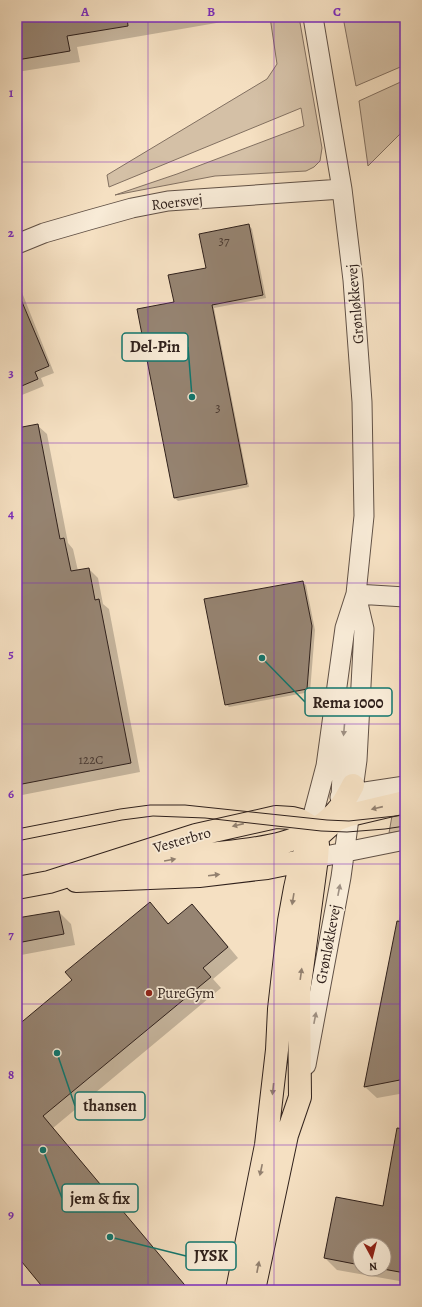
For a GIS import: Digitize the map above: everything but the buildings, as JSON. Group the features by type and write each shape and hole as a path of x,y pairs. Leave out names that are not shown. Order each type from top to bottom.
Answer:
{"main road":[{"path":"49,882 198,855 288,842 331,824 347,805 405,802"},
{"path":"238,1290 266,1145 277,1050 279,1009 294,888 318,845 312,831 300,820 276,817"},
{"name":"Vesterbro","path":"17,888 49,882 196,835 276,817"},
{"path":"300,1097 299,992 309,860"},
{"name":"Vesterbro","path":"49,882 199,876 267,868 309,860"},
{"name":"Grønløkkevej","path":"254,1290 287,1135 300,1097"}],"street":[{"name":"Grønløkkevej","path":"312,831 316,804 326,766 345,628 356,594 364,516 362,402 353,280 342,189 313,17"},
{"name":"Roersvej","path":"17,244 44,233 89,220 132,208 168,201 342,189"},
{"name":"Grønløkkevej","path":"300,1097 341,877 345,852 347,805 357,760 364,629 356,594"},
{"path":"356,594 405,597"},
{"name":"Vesterbro","path":"276,817 316,804 347,805 405,786"},
{"path":"347,805 356,840 367,844 382,844"},
{"path":"309,860 405,840"}],"shaded area":[{"path":"270,17 299,17 322,148 320,161 314,167 306,171 215,176 115,195 177,174 304,126 301,108 109,187 107,175 267,79 277,64"},
{"path":"343,17 405,17 405,65 356,86"},
{"path":"405,80 405,129 368,166 359,101"},
{"path":"405,808 405,831 389,833 393,810"}],"tram line":[{"path":"17,829 120,809 150,805 185,805 349,821 405,815"},
{"path":"17,841 122,820 153,816 205,818 321,831 347,832 405,826"}],"place":[{"name":"Del-Pin","path":"192,397"},
{"name":"Rema 1000","path":"262,658"},
{"name":"PureGym","path":"149,993"},
{"name":"thansen","path":"57,1053"},
{"name":"jem & fix","path":"43,1150"},
{"name":"JYSK","path":"110,1237"}]}
